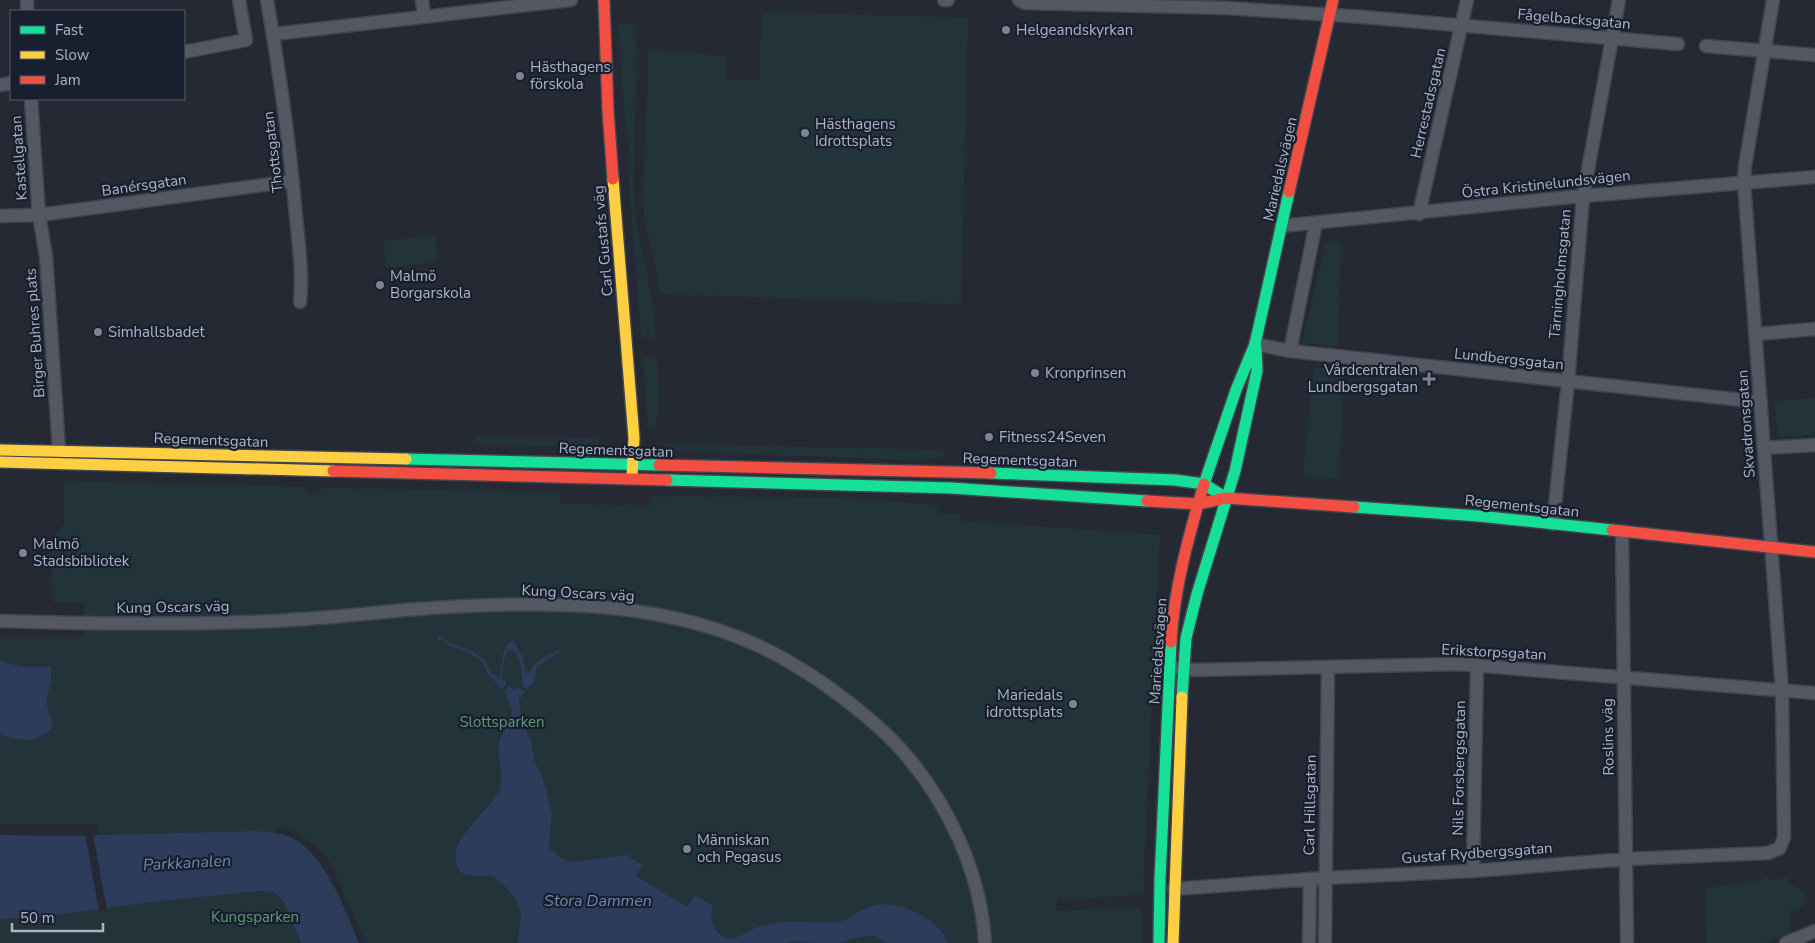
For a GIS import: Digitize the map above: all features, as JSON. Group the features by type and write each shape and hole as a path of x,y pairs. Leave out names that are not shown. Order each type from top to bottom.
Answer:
{"main road":[{"name":"Carl Gustafs väg","path":"604,0 608,111 634,438 632,479"},
{"name":"Mariedalsvägen","path":"1159,943 1160,878 1177,668 1235,471 1257,371 1256,344 1333,0"},
{"name":"Mariedalsvägen","path":"1173,943 1177,668 1175,602 1192,524 1204,484 1244,367 1256,344"},
{"name":"Regementsgatan","path":"0,450 59,450 1175,480 1204,484 1226,498"},
{"name":"Regementsgatan","path":"0,462 951,488 1198,504 1226,498 1478,516 1815,552"}],"street":[{"path":"185,52 246,40 238,0"},
{"name":"Thottsgatan","path":"267,0 274,34 293,181 302,282 300,302"},
{"path":"422,0 424,18"},
{"path":"274,34 571,0"},
{"name":"Fågelbacksgatan","path":"1018,0 1025,3 1162,3 1678,44"},
{"name":"Herrestadsgatan","path":"1419,214 1467,0"},
{"name":"Tärningholmsgatan","path":"1553,524 1568,382 1582,197 1619,0"},
{"name":"Skvadronsgatan","path":"1773,0 1744,166 1744,182 1782,691 1784,837 1780,848"},
{"path":"1706,46 1815,55"},
{"name":"Kastellgatan","path":"31,100 39,215"},
{"name":"Östra Kristinelundsvägen","path":"1281,226 1744,182 1815,177"},
{"name":"Banérsgatan","path":"0,216 39,215 293,181"},
{"name":"Birger Buhres plats","path":"39,215 46,256 59,450"},
{"path":"1290,352 1316,223"},
{"path":"1756,334 1815,329"},
{"name":"Lundbergsgatan","path":"1256,344 1290,352 1761,402"},
{"path":"1764,448 1815,445"},
{"name":"Roslins väg","path":"1622,531 1627,943"},
{"name":"Kung Oscars väg","path":"0,621 82,624 274,621 445,608 546,606 588,607 636,612 666,616 713,628 760,646 812,677 859,710 905,754 931,788 963,848 978,897 985,943"},
{"name":"Erikstorpsgatan","path":"1177,668 1195,670 1477,665 1815,693"},
{"name":"Nils Forsbergsgatan","path":"1473,870 1477,665"},
{"name":"Carl Hillsgatan","path":"1325,943 1328,667"},
{"name":"Gustaf Rydbergsgatan","path":"1174,889 1626,859 1768,853 1780,848"},
{"path":"1310,879 1310,943"},
{"path":"1786,943 1815,931"}],"green space":[{"name":"Hästhagens Idrottsplats","path":"762,12 968,18 961,304 661,294 644,217 643,186 649,50 726,56 726,80 759,80"},
{"path":"618,24 635,24 637,62 633,184 636,220 651,294 656,338 641,337 628,169 629,143 625,121"},
{"path":"435,235 438,262 386,268 383,241"},
{"path":"1341,241 1338,347 1302,343 1326,243"},
{"path":"642,357 657,357 659,403 656,427 648,429 645,384"},
{"path":"1314,367 1344,370 1339,479 1303,476"},
{"path":"1815,398 1815,434 1778,437 1775,401"},
{"path":"478,436 598,438 600,443 597,447 473,445 472,441"},
{"path":"666,444 943,450 943,457 909,460 667,451 664,448"},
{"name":"Slottsparken","path":"64,481 305,487 306,493 319,494 320,488 560,492 560,503 625,506 624,501 632,506 649,507 652,496 841,498 937,505 938,514 961,514 961,521 1160,535 1143,894 1070,900 1059,896 1056,904 1056,911 1142,907 1143,943 366,943 328,859 312,843 291,831 278,827 276,834 255,831 99,835 96,824 0,824 0,637 85,637 83,622 85,602 53,602 50,557 53,536 64,524"},
{"path":"1768,876 1771,880 1789,877 1789,885 1801,889 1805,895 1806,899 1802,906 1790,911 1791,933 1766,943 1707,943 1706,888 1757,881"},
{"name":"Kungsparken","path":"260,891 274,892 283,901 301,943 0,943 0,919 32,918 152,902"}],"water":[{"path":"438,636 441,636 448,643 470,650 485,660 491,673 499,678 504,652 513,640 522,656 526,673 530,672 532,667 540,660 564,648 537,667 533,684 526,689 522,685 522,670 519,658 513,651 508,650 504,660 501,679 505,680 506,684 502,689 487,673 482,661 465,651 447,645 443,640 438,640"},
{"path":"0,661 23,667 51,667 51,682 46,702 53,726 49,731 31,741 11,738 0,733"},
{"name":"Stora Dammen","path":"509,686 514,690 519,687 525,692 519,700 521,720 531,740 535,762 543,779 552,813 549,848 559,857 572,862 627,855 642,865 636,876 687,907 695,895 713,906 711,916 715,929 721,935 730,939 757,927 780,922 842,921 871,906 881,904 904,908 927,918 943,934 948,943 888,943 875,936 866,936 837,943 795,941 786,943 518,943 521,913 512,895 503,885 490,876 465,875 458,868 456,862 459,843 500,787 499,744 512,712 504,691"},
{"name":"Parkkanalen","path":"255,831 285,835 298,841 310,852 331,881 359,943 301,943 283,901 274,892 260,891 152,902 32,918 0,919 0,835 63,836"}],"pier":[{"path":"85,833 93,833 107,911 99,912"}],"tram line":[{"path":"0,621 136,624 273,621 450,607 541,604 632,611 677,618 720,630 769,651 821,682 879,728 915,766 931,788 958,837 976,889 985,943"}],"traffic: fast":[{"path":"1204,484 1236,390 1255,344 1289,192"},
{"path":"1182,697 1186,638 1197,594 1235,471 1257,371 1256,347"},
{"path":"406,459 659,465"},
{"path":"991,473 1175,480 1204,484 1226,498"},
{"path":"667,480 951,488 1147,501"},
{"path":"1354,507 1478,516 1612,530"},
{"path":"1159,943 1160,879 1171,642"}],"traffic: slow":[{"path":"613,179 634,438 632,476"},
{"path":"0,450 406,459"},
{"path":"0,462 333,471"},
{"path":"1173,943 1182,697"}],"traffic: jam":[{"path":"604,0 608,111 613,179"},
{"path":"1289,192 1333,0"},
{"path":"659,465 991,473"},
{"path":"333,471 667,480"},
{"path":"1171,642 1179,582 1204,484"},
{"path":"1147,501 1198,504 1226,498 1354,507"},
{"path":"1612,530 1815,552"}],"place":[{"name":"Helgeandskyrkan","path":"1006,30"},
{"name":"Hästhagens förskola","path":"520,76"},
{"name":"Hästhagens Idrottsplats","path":"805,133"},
{"name":"Malmö Borgarskola","path":"380,285"},
{"name":"Simhallsbadet","path":"98,332"},
{"name":"Kronprinsen","path":"1035,373"},
{"name":"Vårdcentralen Lundbergsgatan","path":"1429,379"},
{"name":"Fitness24Seven","path":"989,437"},
{"name":"Malmö Stadsbibliotek","path":"23,553"},
{"name":"Mariedals idrottsplats","path":"1073,704"},
{"name":"Människan och Pegasus","path":"687,849"}]}
